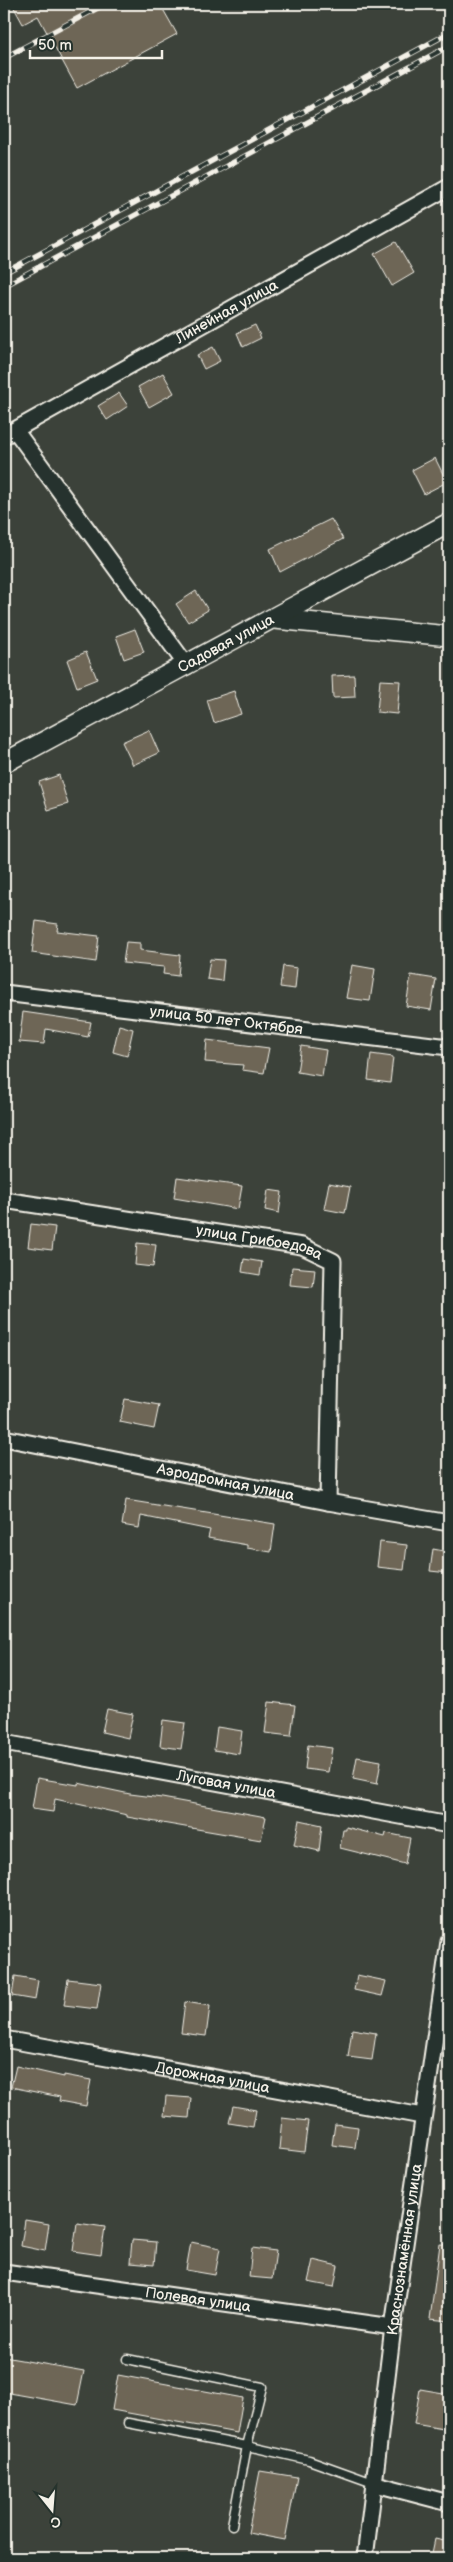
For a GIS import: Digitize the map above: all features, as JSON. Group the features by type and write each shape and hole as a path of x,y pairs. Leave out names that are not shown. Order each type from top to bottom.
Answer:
{"street":[{"name":"Линейная улица","path":"9,433 449,187"},
{"path":"9,433 187,666"},
{"name":"Садовая улица","path":"4,763 449,523"},
{"path":"274,619 449,636"},
{"name":"улица 50 лет Октября","path":"4,992 449,1047"},
{"name":"улица Грибоедова","path":"4,1200 302,1246 333,1261 328,1502"},
{"name":"Аэродромная улица","path":"4,1438 328,1502 449,1523"},
{"name":"Луговая улица","path":"4,1743 449,1825"},
{"name":"Краснознамённая улица","path":"365,2558 376,2484 392,2327 449,1941"},
{"name":"Дорожная улица","path":"4,2039 422,2116"},
{"name":"Полевая улица","path":"4,2272 392,2327"},
{"path":"376,2484 449,2503"}],"lane":[{"path":"128,2359 262,2387 247,2446 232,2525"},
{"path":"128,2423 309,2460 376,2484"}],"building":[{"path":"12,4 160,4 177,34 77,88 38,16 23,24"},
{"path":"396,242 414,273 392,286 374,254"},
{"path":"255,325 261,338 243,347 237,333"},
{"path":"213,347 220,361 204,369 197,355"},
{"path":"163,373 174,393 149,407 138,387"},
{"path":"119,393 128,406 107,420 98,406"},
{"path":"435,458 447,482 424,494 412,470"},
{"path":"331,519 343,539 280,572 270,549"},
{"path":"196,591 208,610 188,622 176,604"},
{"path":"135,629 144,652 124,659 116,636"},
{"path":"86,652 97,679 77,687 67,660"},
{"path":"354,675 355,697 333,698 332,676"},
{"path":"380,680 400,681 397,714 377,712"},
{"path":"234,691 241,714 214,723 207,700"},
{"path":"149,730 159,753 133,765 122,742"},
{"path":"59,775 68,804 48,810 39,782"},
{"path":"36,921 58,924 57,931 99,936 96,962 32,953"},
{"path":"126,942 140,943 140,950 180,955 178,976 163,974 164,967 123,963"},
{"path":"210,959 224,960 222,981 207,979"},
{"path":"352,965 375,969 370,1001 346,998"},
{"path":"283,966 297,968 295,989 280,987"},
{"path":"411,975 436,979 431,1010 406,1006"},
{"path":"23,1012 91,1022 88,1037 46,1029 44,1044 19,1042"},
{"path":"119,1025 133,1029 127,1056 113,1052"},
{"path":"207,1040 269,1048 264,1073 242,1070 243,1065 205,1062"},
{"path":"301,1046 326,1050 322,1076 297,1072"},
{"path":"371,1054 393,1057 390,1083 368,1080"},
{"path":"177,1177 242,1186 238,1209 174,1198"},
{"path":"329,1183 350,1187 345,1213 324,1209"},
{"path":"268,1190 282,1192 279,1213 265,1210"},
{"path":"31,1224 55,1227 52,1250 28,1247"},
{"path":"137,1243 156,1245 153,1267 135,1265"},
{"path":"244,1259 262,1262 260,1275 242,1272"},
{"path":"292,1267 315,1269 313,1287 290,1285"},
{"path":"125,1399 159,1405 154,1429 120,1422"},
{"path":"126,1500 275,1524 271,1552 247,1548 247,1545 208,1538 210,1530 141,1516 139,1528 122,1525"},
{"path":"380,1542 407,1545 404,1570 377,1567"},
{"path":"433,1549 449,1552 449,1573 430,1571"},
{"path":"269,1702 295,1705 291,1736 265,1733"},
{"path":"107,1709 133,1714 128,1738 102,1732"},
{"path":"163,1720 185,1723 181,1749 160,1746"},
{"path":"217,1727 242,1731 239,1754 214,1750"},
{"path":"308,1745 332,1748 328,1772 305,1769"},
{"path":"357,1757 381,1761 377,1784 353,1779"},
{"path":"37,1778 78,1785 78,1783 130,1794 266,1817 261,1840 127,1817 127,1815 55,1799 53,1812 32,1809"},
{"path":"299,1820 322,1825 319,1851 294,1845"},
{"path":"346,1827 385,1837 386,1833 410,1838 405,1864 340,1848 343,1830 346,1830"},
{"path":"357,1975 386,1981 382,1996 354,1990"},
{"path":"15,1976 38,1980 35,2000 12,1996"},
{"path":"68,1979 101,1983 97,2009 64,2005"},
{"path":"185,2002 210,2006 206,2036 181,2033"},
{"path":"352,2029 376,2033 372,2060 348,2057"},
{"path":"16,2066 64,2077 64,2075 91,2080 86,2106 59,2101 60,2097 11,2087"},
{"path":"166,2096 191,2098 189,2118 164,2116"},
{"path":"233,2106 256,2110 253,2127 229,2123"},
{"path":"282,2118 308,2121 304,2152 279,2149"},
{"path":"335,2124 358,2127 355,2148 332,2145"},
{"path":"25,2220 49,2224 45,2251 21,2246"},
{"path":"77,2223 105,2227 101,2255 73,2251"},
{"path":"132,2240 156,2242 154,2265 130,2263"},
{"path":"191,2242 220,2248 215,2275 186,2270"},
{"path":"440,2244 449,2245 449,2321 430,2319"},
{"path":"252,2248 276,2251 272,2279 249,2277"},
{"path":"313,2260 338,2266 334,2287 308,2282"},
{"path":"4,2357 84,2371 77,2405 4,2392"},
{"path":"118,2375 243,2398 237,2433 112,2410"},
{"path":"420,2389 449,2394 449,2430 414,2424"},
{"path":"260,2471 297,2477 285,2540 248,2533"},
{"path":"435,2539 449,2542 449,2558 431,2558"}],"railway":[{"path":"4,58 105,4"},
{"path":"4,273 449,33"},
{"path":"4,286 449,46"}]}
